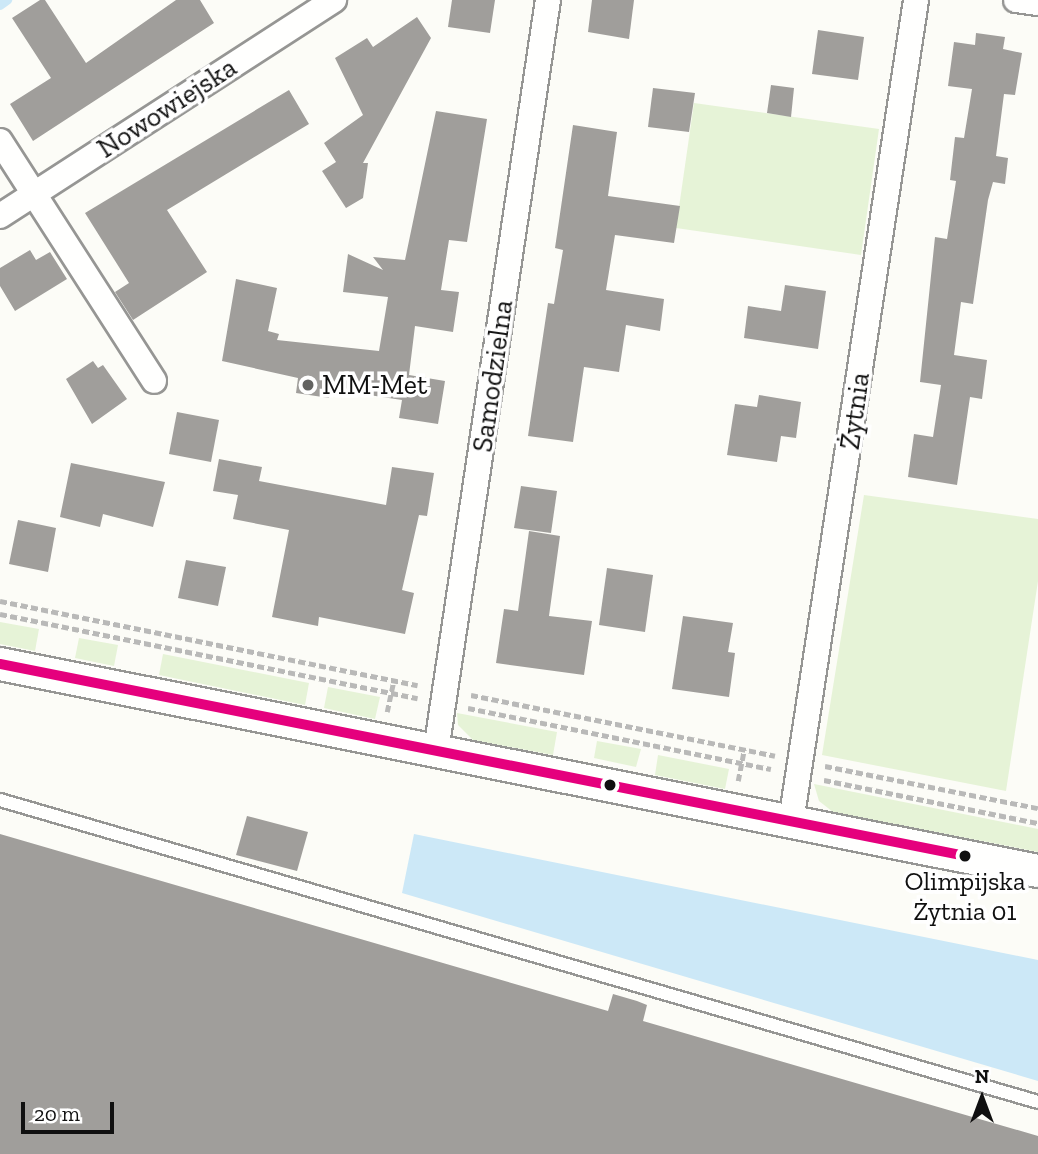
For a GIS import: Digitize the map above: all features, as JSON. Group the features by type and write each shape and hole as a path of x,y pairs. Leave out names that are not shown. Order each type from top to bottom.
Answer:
{"street":[{"name":"Nowowiejska","path":"0,216 334,0"},
{"name":"Samodzielna","path":"436,751 548,0"},
{"name":"Żytnia","path":"791,822 916,0"},
{"path":"1016,0 1038,3"},
{"path":"0,141 153,381"},
{"path":"0,664 1038,871"}],"lane":[{"path":"0,800 1038,1102"}],"path":[{"path":"0,601 446,697 801,768 1038,823"},
{"path":"0,614 446,697 801,768 1038,808"}],"green space":[{"path":"694,103 879,129 861,255 676,228"},
{"path":"864,495 1038,519 1038,581 1006,791 822,755"},
{"path":"0,622 39,629 35,651 0,644"},
{"path":"79,638 118,645 114,666 75,658"},
{"path":"163,654 309,683 305,705 159,675"},
{"path":"328,687 380,697 375,719 324,708"},
{"path":"457,713 557,732 553,755 473,740 458,725"},
{"path":"597,741 641,749 636,767 594,758"},
{"path":"658,755 729,769 725,789 655,775"},
{"path":"814,784 1038,829 1038,852 833,812 819,801"}],"water":[{"path":"414,834 1038,960 1038,1081 402,893"}],"building":[{"path":"40,0 45,0 86,63 176,0 200,0 214,23 33,141 10,104 51,78 12,18"},
{"path":"452,0 495,0 490,33 448,27"},
{"path":"592,0 634,0 629,39 588,32"},
{"path":"417,17 431,38 363,163 368,163 363,198 346,208 322,171 336,162 324,143 363,115 335,58 367,38 373,47"},
{"path":"818,30 864,37 858,80 812,74"},
{"path":"976,33 1005,37 1003,49 1022,53 1015,95 1004,94 996,156 1008,158 1005,184 993,182 988,200 973,304 961,302 954,355 987,360 982,399 970,397 957,485 908,477 914,434 933,437 941,385 920,382 935,237 947,239 956,181 950,180 955,137 964,138 972,89 948,86 954,42 975,45"},
{"path":"771,85 794,88 791,117 767,113"},
{"path":"653,88 695,93 689,132 648,127"},
{"path":"289,90 309,124 167,210 207,272 133,320 115,292 129,283 85,213"},
{"path":"436,111 487,119 467,242 449,240 441,290 459,292 453,332 415,326 409,375 445,381 438,424 399,418 402,400 349,392 330,394 329,398 296,393 298,378 222,361 236,279 277,288 268,331 279,334 277,340 379,351 388,297 343,292 348,254 383,270 373,257 405,260"},
{"path":"573,125 617,132 608,196 680,206 674,243 615,235 606,290 664,299 660,331 626,325 619,372 584,367 573,442 528,436 548,303 554,304 563,250 555,248"},
{"path":"30,250 36,260 50,252 67,279 15,311 0,286 0,268"},
{"path":"785,285 826,291 818,349 744,338 748,306 781,311"},
{"path":"93,361 98,368 103,365 127,399 92,424 66,379"},
{"path":"759,395 801,402 796,438 781,436 777,462 727,455 735,404 757,407"},
{"path":"177,412 219,420 211,462 169,454"},
{"path":"219,459 262,467 259,481 386,505 392,467 434,473 427,516 419,515 402,590 414,593 405,634 319,617 318,626 272,617 289,530 233,519 238,495 213,491"},
{"path":"71,463 165,482 153,527 103,514 100,527 60,517"},
{"path":"521,486 557,491 551,533 514,528"},
{"path":"18,520 56,528 48,572 9,564"},
{"path":"529,531 560,536 549,616 592,621 584,675 496,663 504,609 518,611"},
{"path":"186,560 226,567 218,606 178,598"},
{"path":"607,568 653,575 645,632 599,625"},
{"path":"683,616 733,623 728,652 735,653 729,697 672,689"},
{"path":"247,816 308,832 297,871 236,855"},
{"path":"0,834 608,1011 613,994 637,1001 647,1005 643,1021 1038,1136 1038,1154 0,1154"}],"waterway":[{"path":"0,5 7,0"}],"transit line":[{"path":"0,664 965,856"}],"place":[{"name":"MM-Met","path":"308,385"},
{"name":"Olimpijska Żytnia 01","path":"965,856"}]}
